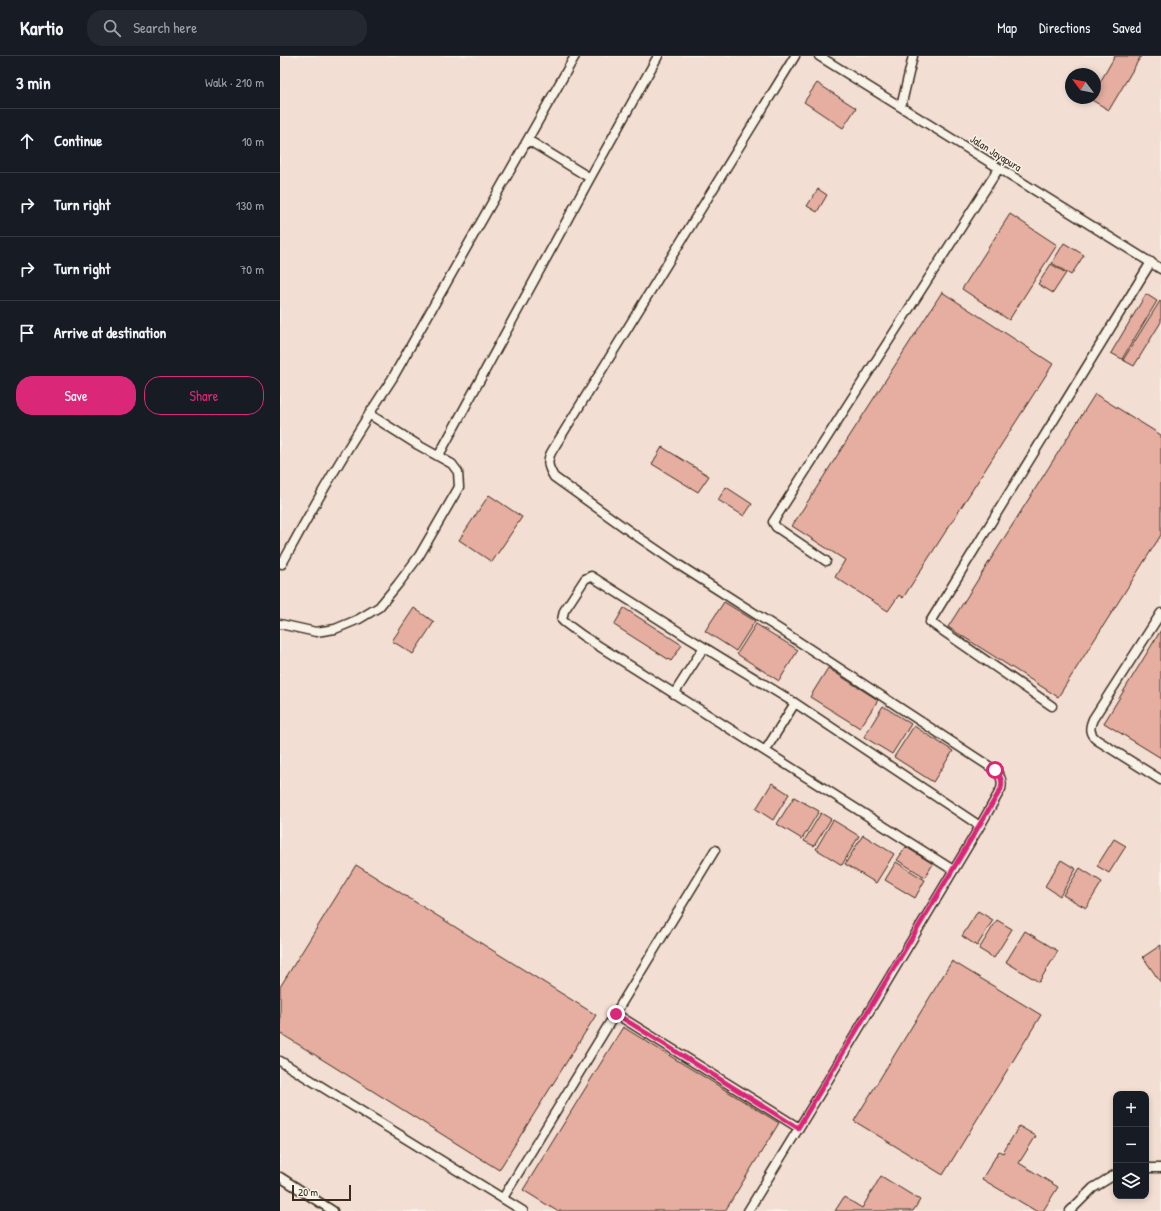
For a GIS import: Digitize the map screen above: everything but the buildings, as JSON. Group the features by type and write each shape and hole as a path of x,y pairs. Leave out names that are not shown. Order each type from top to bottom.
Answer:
{"lane":[{"path":"281,565 369,414 392,379 575,56"},
{"path":"439,456 658,56"},
{"path":"748,1211 980,826 1001,789 1002,784 999,774 995,770 634,535 558,480 549,470 547,463 552,451 795,56"},
{"name":"Jalan Jayapura","path":"819,56 1161,269"},
{"path":"901,107 913,56"},
{"path":"528,140 590,178"},
{"path":"826,561 776,527 773,522 999,168"},
{"path":"1052,706 930,622 1151,262"},
{"path":"280,624 316,632 335,629 359,619 380,607 419,556 459,487 459,476 452,464 418,445 369,414"},
{"path":"953,870 674,694 564,622 562,620 562,616 568,604 585,579 591,576 795,703 980,826"},
{"path":"1161,613 1090,726 1090,732 1097,740 1161,780"},
{"path":"674,694 704,647"},
{"path":"765,751 795,703"},
{"path":"503,1198 715,850"},
{"path":"616,1014 798,1128"},
{"path":"280,1061 523,1211"},
{"path":"1149,1168 1161,1168"},
{"path":"1070,1211 1092,1188 1113,1176"},
{"path":"280,1177 333,1211"}],"shaded area":[{"path":"280,56 1161,56 1161,1211 280,1211"}],"route":[{"path":"616,1014 798,1128 824,1087 1001,789 1001,779 995,770"}]}
